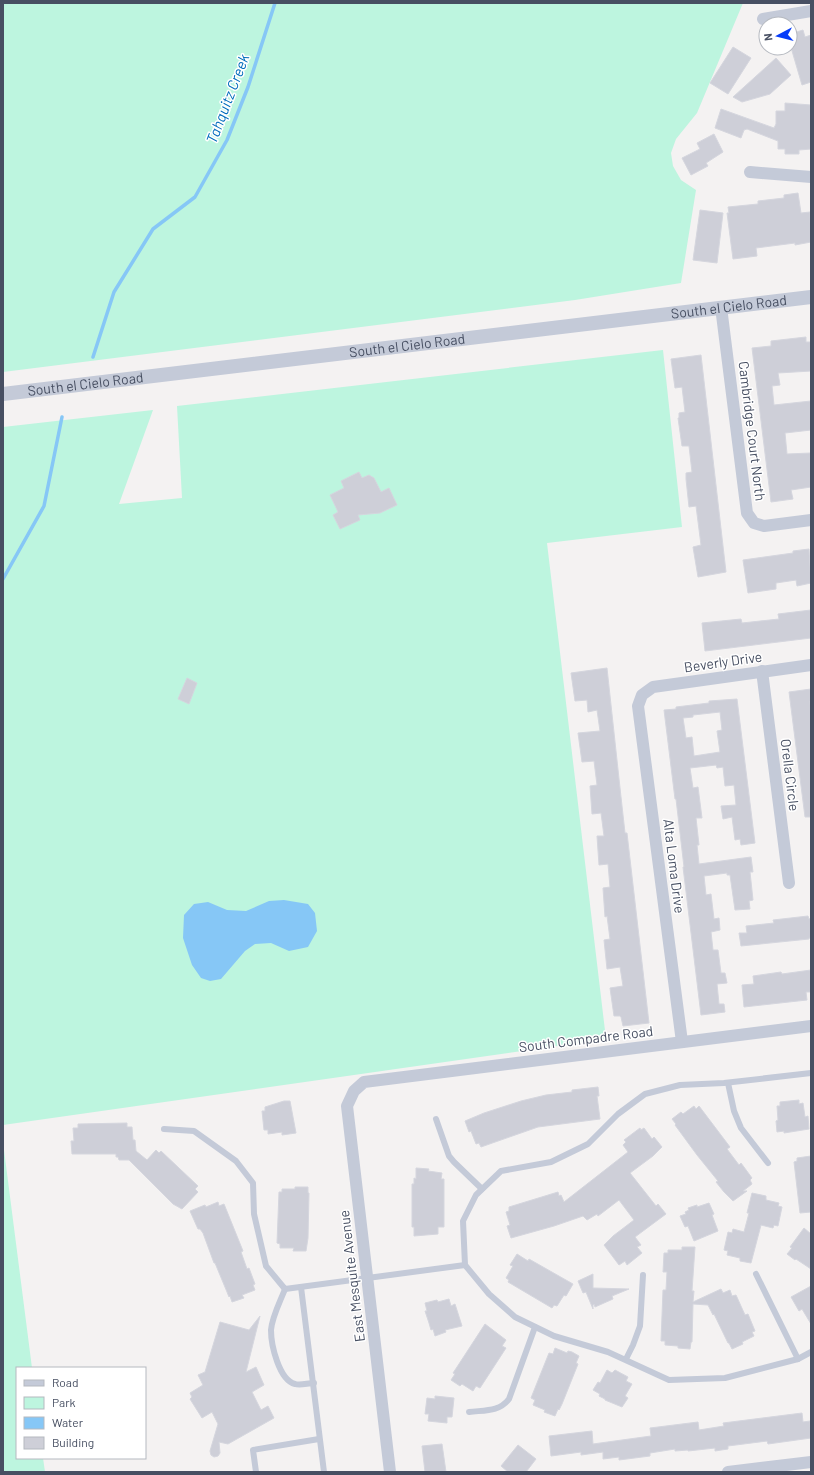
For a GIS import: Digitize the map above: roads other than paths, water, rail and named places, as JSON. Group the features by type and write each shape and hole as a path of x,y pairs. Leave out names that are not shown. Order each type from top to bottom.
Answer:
{"street":[{"path":"781,16 811,11"},
{"path":"750,172 811,177"},
{"name":"South el Cielo Road","path":"3,394 811,297"},
{"name":"Cambridge Court North","path":"721,308 747,513 754,523 764,526 811,520"},
{"name":"Beverly Drive","path":"642,695 653,687 811,665"},
{"name":"Orella Circle","path":"762,671 788,883"},
{"name":"Alta Loma Drive","path":"642,695 638,706 682,1042"},
{"name":"South Compadre Road","path":"364,1082 811,1026"},
{"name":"East Mesquite Avenue","path":"364,1082 354,1091 347,1106 390,1472"},
{"path":"728,1472 811,1462"}],"lane":[{"path":"811,1073 728,1083 680,1085 645,1094 618,1114 588,1144 551,1162 501,1171 476,1195 463,1221 464,1265 489,1294 515,1317 554,1336 626,1359 669,1380 725,1378 798,1359 811,1352"},
{"path":"728,1083 734,1111 742,1128 768,1163"},
{"path":"436,1119 449,1156 482,1189"},
{"path":"164,1130 194,1131 236,1161 253,1183 254,1214 266,1266 286,1289"},
{"path":"286,1289 464,1265"},
{"path":"756,1274 798,1359"},
{"path":"626,1359 634,1346 640,1326 643,1275"},
{"path":"301,1288 324,1472"},
{"path":"286,1289 276,1311 271,1330 276,1362 287,1380 296,1385 314,1383"},
{"path":"469,1412 498,1409 504,1406 509,1399 536,1327"},
{"path":"256,1472 253,1450 319,1439"}],"water":[{"path":"284,900 308,904 315,913 317,931 308,947 289,951 271,943 255,944 245,951 221,979 210,981 201,978 192,965 183,938 184,915 194,904 208,902 227,910 246,911 269,901"}],"waterway":[{"name":"Tahquitz Creek","path":"93,357 114,292 153,229 195,197 227,140 248,87 275,3"},
{"name":"Tahquitz Creek","path":"3,579 44,506 62,417"}]}
